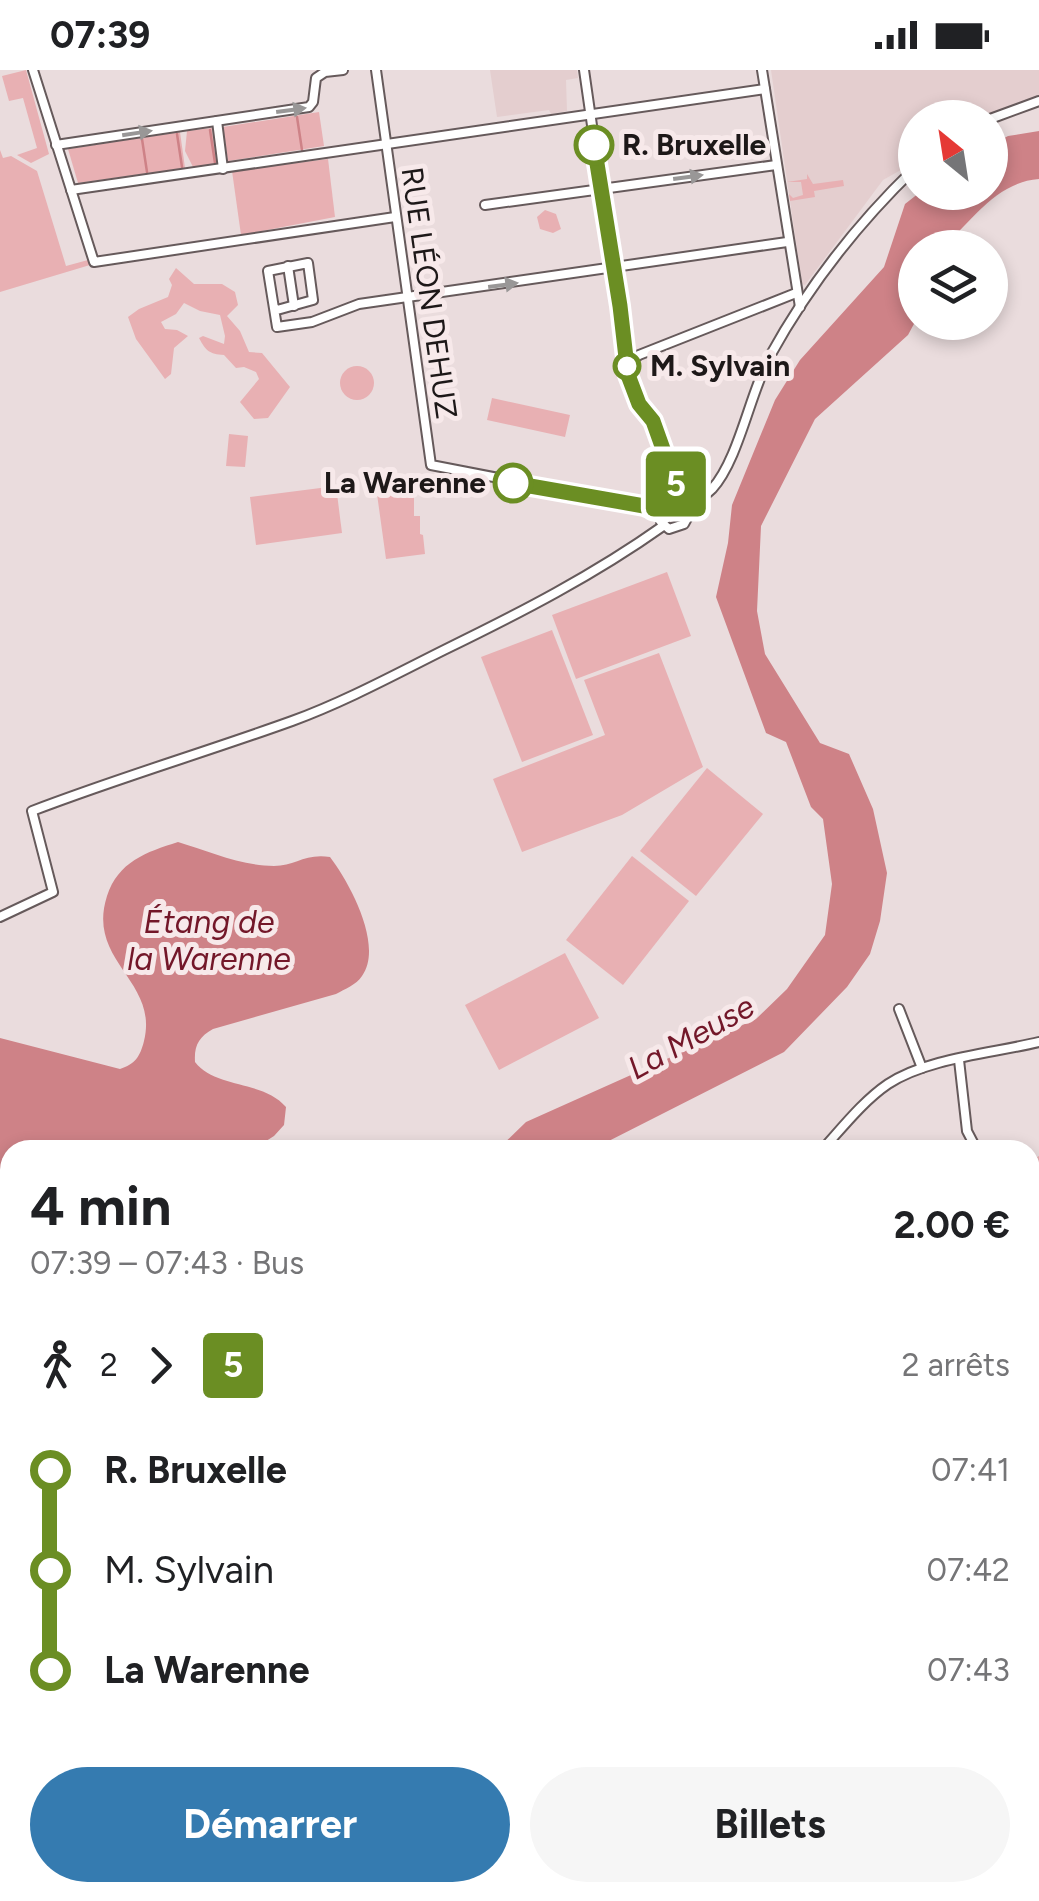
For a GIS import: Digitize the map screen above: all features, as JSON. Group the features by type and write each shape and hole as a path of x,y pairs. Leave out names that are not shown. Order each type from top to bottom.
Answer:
{"street":[{"path":"33,70 94,262 396,218"},
{"path":"56,144 308,107 313,102 316,78 341,70"},
{"name":"RUE LÉON DEHUZ","path":"376,70 431,466 644,506 662,513"},
{"path":"584,70 628,375 639,404 653,421 672,470 677,504"},
{"path":"762,70 800,307"},
{"path":"71,190 765,88"},
{"path":"1008,112 1039,101"},
{"path":"217,121 224,169"},
{"path":"485,205 776,165"},
{"path":"688,507 712,490 723,472 769,358 800,307 878,203 898,184"},
{"path":"317,318 311,303 308,263 268,271 277,327 317,318 359,304 788,242"},
{"path":"288,266 294,306"},
{"path":"627,365 638,355 796,293"},
{"path":"274,306 277,310 311,303"},
{"path":"662,526 662,513 677,504 688,507"},
{"path":"662,526 669,529 684,524 688,507"},
{"path":"0,916 52,892 32,810 292,721 388,679 540,603 662,526"},
{"path":"900,1009 922,1068"},
{"path":"832,1140 882,1088 922,1068 1039,1042"},
{"path":"958,1060 972,1140"}],"shaded area":[{"path":"26,70 49,154 31,163 17,155 37,148 23,98 9,101 2,76"},
{"path":"490,70 577,70 578,78 566,80 567,111 497,117"},
{"path":"771,70 1039,70 1039,97 1008,109 1008,100 898,100 898,172 883,180 802,284"},
{"path":"319,112 324,146 228,161 223,127"},
{"path":"212,128 217,164 193,167 185,151 187,131"},
{"path":"180,132 185,168 78,183 68,149"},
{"path":"0,150 3,158 11,156 37,171 66,266 88,260 90,265 0,292"},
{"path":"328,159 335,217 241,235 232,171"},
{"path":"807,174 813,184 843,180 844,186 814,191 815,197 790,201 789,194 793,198 803,195 801,182 787,182 807,179"},
{"path":"545,210 556,214 561,229 553,233 540,229 537,217"},
{"path":"176,268 194,284 222,284 235,292 238,305 227,316 240,331 249,352 262,353 290,387 268,418 254,419 240,402 259,379 256,372 236,368 224,355 208,351 199,338 224,344 220,315 184,303 176,314 161,322 165,329 188,336 174,348 171,374 165,379 136,339 128,317 168,297 172,285 169,279"},
{"path":"357,366 369,371 374,383 369,395 357,400 345,395 340,383 345,371"},
{"path":"492,398 570,415 565,437 487,420"},
{"path":"229,434 248,436 245,467 226,466"},
{"path":"336,486 342,533 256,545 250,497"},
{"path":"414,489 414,516 420,516 425,554 386,559 377,494"},
{"path":"667,572 691,636 576,679 552,615"},
{"path":"552,630 593,735 522,762 481,657"},
{"path":"659,653 703,767 622,815 522,852 493,779 605,735 584,680"},
{"path":"707,768 763,814 696,896 640,851"},
{"path":"632,856 689,901 623,985 566,940"},
{"path":"565,953 599,1018 499,1070 465,1005"}],"water":[{"name":"La Meuse","path":"1039,131 1039,179 1010,187 1008,136"},
{"name":"La Meuse","path":"903,210 980,210 960,230 898,230 898,340 902,340 815,419 761,526 757,611 765,654 820,743 849,754 873,809 887,873 880,921 870,954 847,987 784,1052 611,1140 507,1140 526,1122 756,1019 787,989 825,935 832,884 823,819 811,807 786,742 766,733 716,597 732,505 775,400 800,360 884,267"},
{"name":"Étang de la Warenne","path":"178,842 262,865 330,857 354,897 367,931 368,963 362,976 336,994 213,1029 198,1042 195,1062 204,1071 265,1092 286,1107 284,1125 268,1140 0,1140 0,1038 120,1069 130,1065 141,1051 146,1020 142,1002 113,955 103,919 112,884 126,867 144,855"}],"waterway":[{"path":"297,117 302,150"},
{"path":"210,130 215,163"},
{"path":"177,134 182,167"},
{"path":"142,139 147,172"}],"bus line":[{"name":"5","path":"513,483 644,506 662,513 677,504 672,470 653,421 639,404 628,375 594,145"}],"place":[{"name":"R. Bruxelle","path":"594,145"},
{"name":"M. Sylvain","path":"627,366"},
{"name":"La Warenne","path":"513,483"}]}
